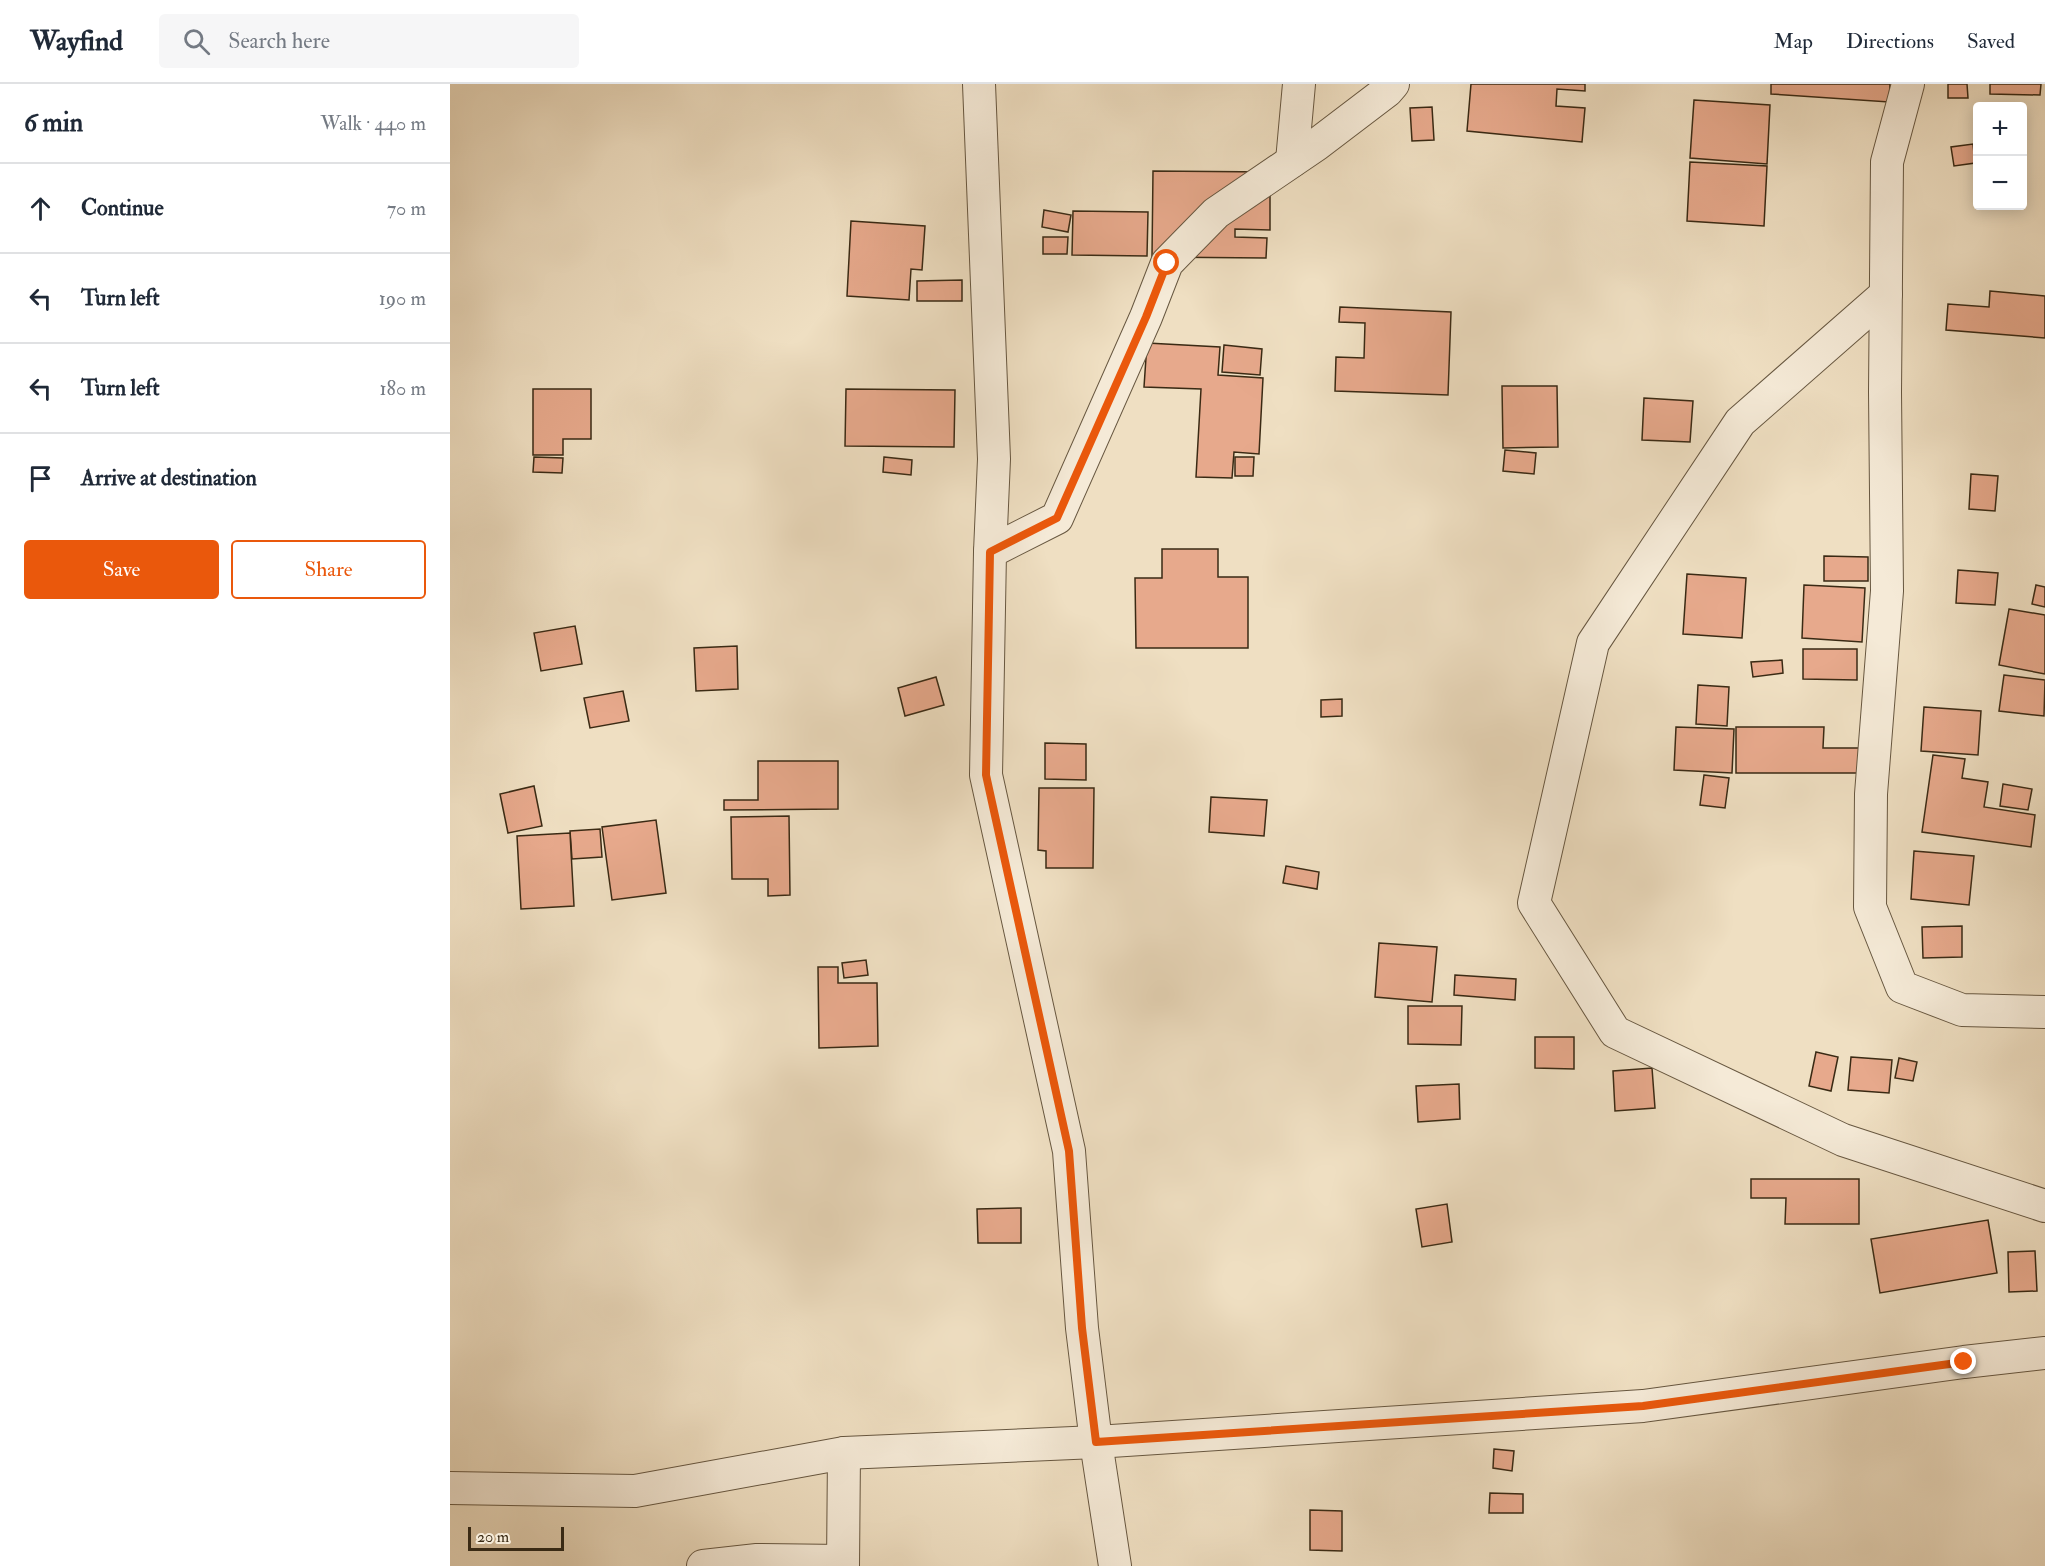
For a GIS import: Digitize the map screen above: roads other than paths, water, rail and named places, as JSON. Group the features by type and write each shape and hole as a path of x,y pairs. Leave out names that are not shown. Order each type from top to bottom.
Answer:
{"street":[{"path":"979,84 994,459 986,775 1069,1151 1082,1328 1115,1566"},
{"path":"1292,161 1299,84"},
{"path":"990,552 1057,518 1146,317 1167,263 1216,213 1292,161 1387,91 1393,84"},
{"path":"1908,84 1887,162 1887,591 1871,794 1870,907 1902,987 1962,1010 2045,1012"},
{"path":"1886,294 1740,422 1593,643 1534,903 1616,1032 1843,1140 2045,1206"},
{"path":"450,1488 635,1491 844,1453 1096,1442 1643,1406 2045,1353"},
{"path":"703,1566 756,1560 843,1563 844,1453"}]}
